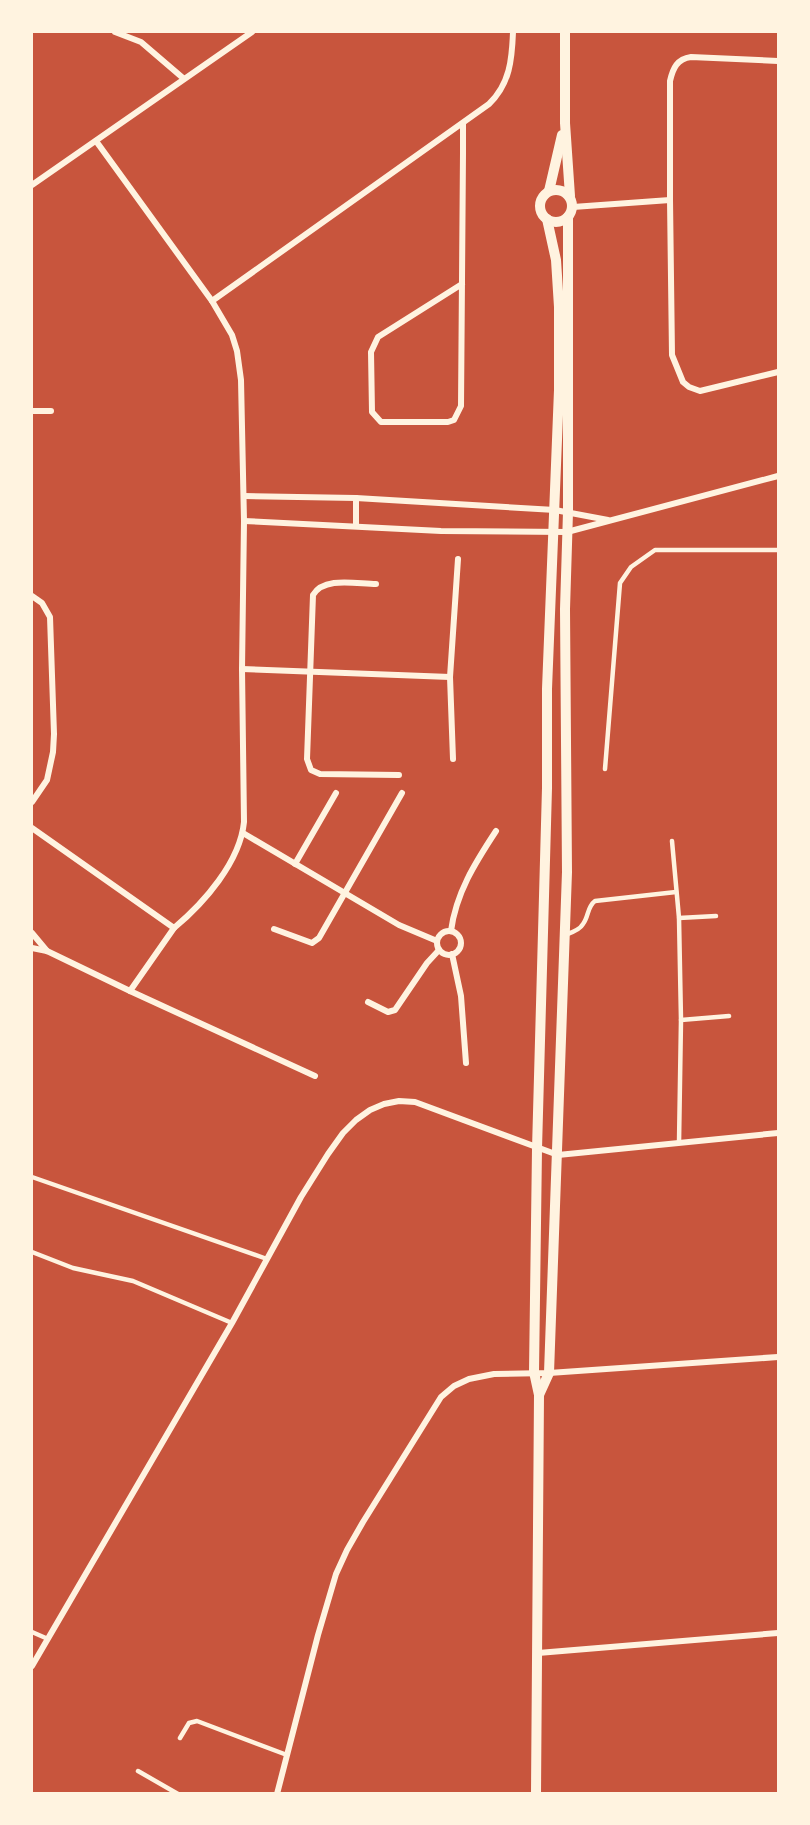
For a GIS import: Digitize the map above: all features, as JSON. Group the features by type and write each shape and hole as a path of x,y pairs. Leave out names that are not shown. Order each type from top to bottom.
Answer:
{"street":[{"path":"115,32 141,42 183,78"},
{"path":"32,185 252,32"},
{"path":"212,301 489,104 502,91 507,78 513,32"},
{"path":"539,1395 549,1373 567,872 565,609 570,206 565,123 565,32"},
{"path":"778,61 691,57 679,61 674,66 670,81 669,200 672,356 683,382 700,391 778,372"},
{"path":"536,1794 539,1395 534,1372 537,1149 547,788 547,689 559,390 559,307 556,260 547,219 540,210 540,204 541,199 549,191 565,123"},
{"path":"462,284 378,337 371,352 372,412 381,422 448,422 454,420 461,406 462,284 463,124"},
{"path":"96,141 212,301 232,335 240,364 244,496 243,833 236,853 199,906 174,928 130,992"},
{"path":"549,191 560,190 570,206"},
{"path":"547,219 558,222 570,206 669,200"},
{"path":"32,411 51,411"},
{"path":"244,521 567,532 778,476"},
{"path":"244,496 356,498 555,510 612,520"},
{"path":"356,498 356,526"},
{"path":"453,759 450,677 458,559"},
{"path":"376,584 328,583 317,588 313,595 307,759 311,770 320,774 399,775"},
{"path":"32,596 42,603 50,617 54,734 51,766 47,780 32,802"},
{"path":"242,669 450,677"},
{"path":"274,929 312,943 319,938 402,792"},
{"path":"295,864 336,793"},
{"path":"32,828 174,928"},
{"path":"451,931 456,905 473,866 496,831"},
{"path":"243,833 399,925 437,941 443,953 452,954 461,944 459,935 451,931 442,933 437,941"},
{"path":"32,933 48,951"},
{"path":"32,948 48,951 130,992 315,1076"},
{"path":"368,1002 388,1012 395,1010 427,963 440,950"},
{"path":"452,954 461,996 465,1063"},
{"path":"32,1666 232,1323 302,1197 343,1133 356,1120 384,1104 399,1101 415,1102 558,1155 778,1133"},
{"path":"277,1794 336,1574 363,1522 441,1397 454,1386 469,1379 494,1374 549,1373 778,1357"},
{"path":"538,1653 778,1633"}],"lane":[{"path":"605,769 620,583 631,567 655,550 778,550"},
{"path":"672,841 679,918 681,1020 679,1143"},
{"path":"564,935 584,924 591,904 595,901 676,892"},
{"path":"679,918 716,916"},
{"path":"681,1020 729,1016"},
{"path":"32,1177 267,1259"},
{"path":"32,1252 73,1268 133,1281 232,1323"},
{"path":"32,1632 48,1639"},
{"path":"180,1738 189,1723 197,1721 287,1755"},
{"path":"138,1771 177,1794"}]}
